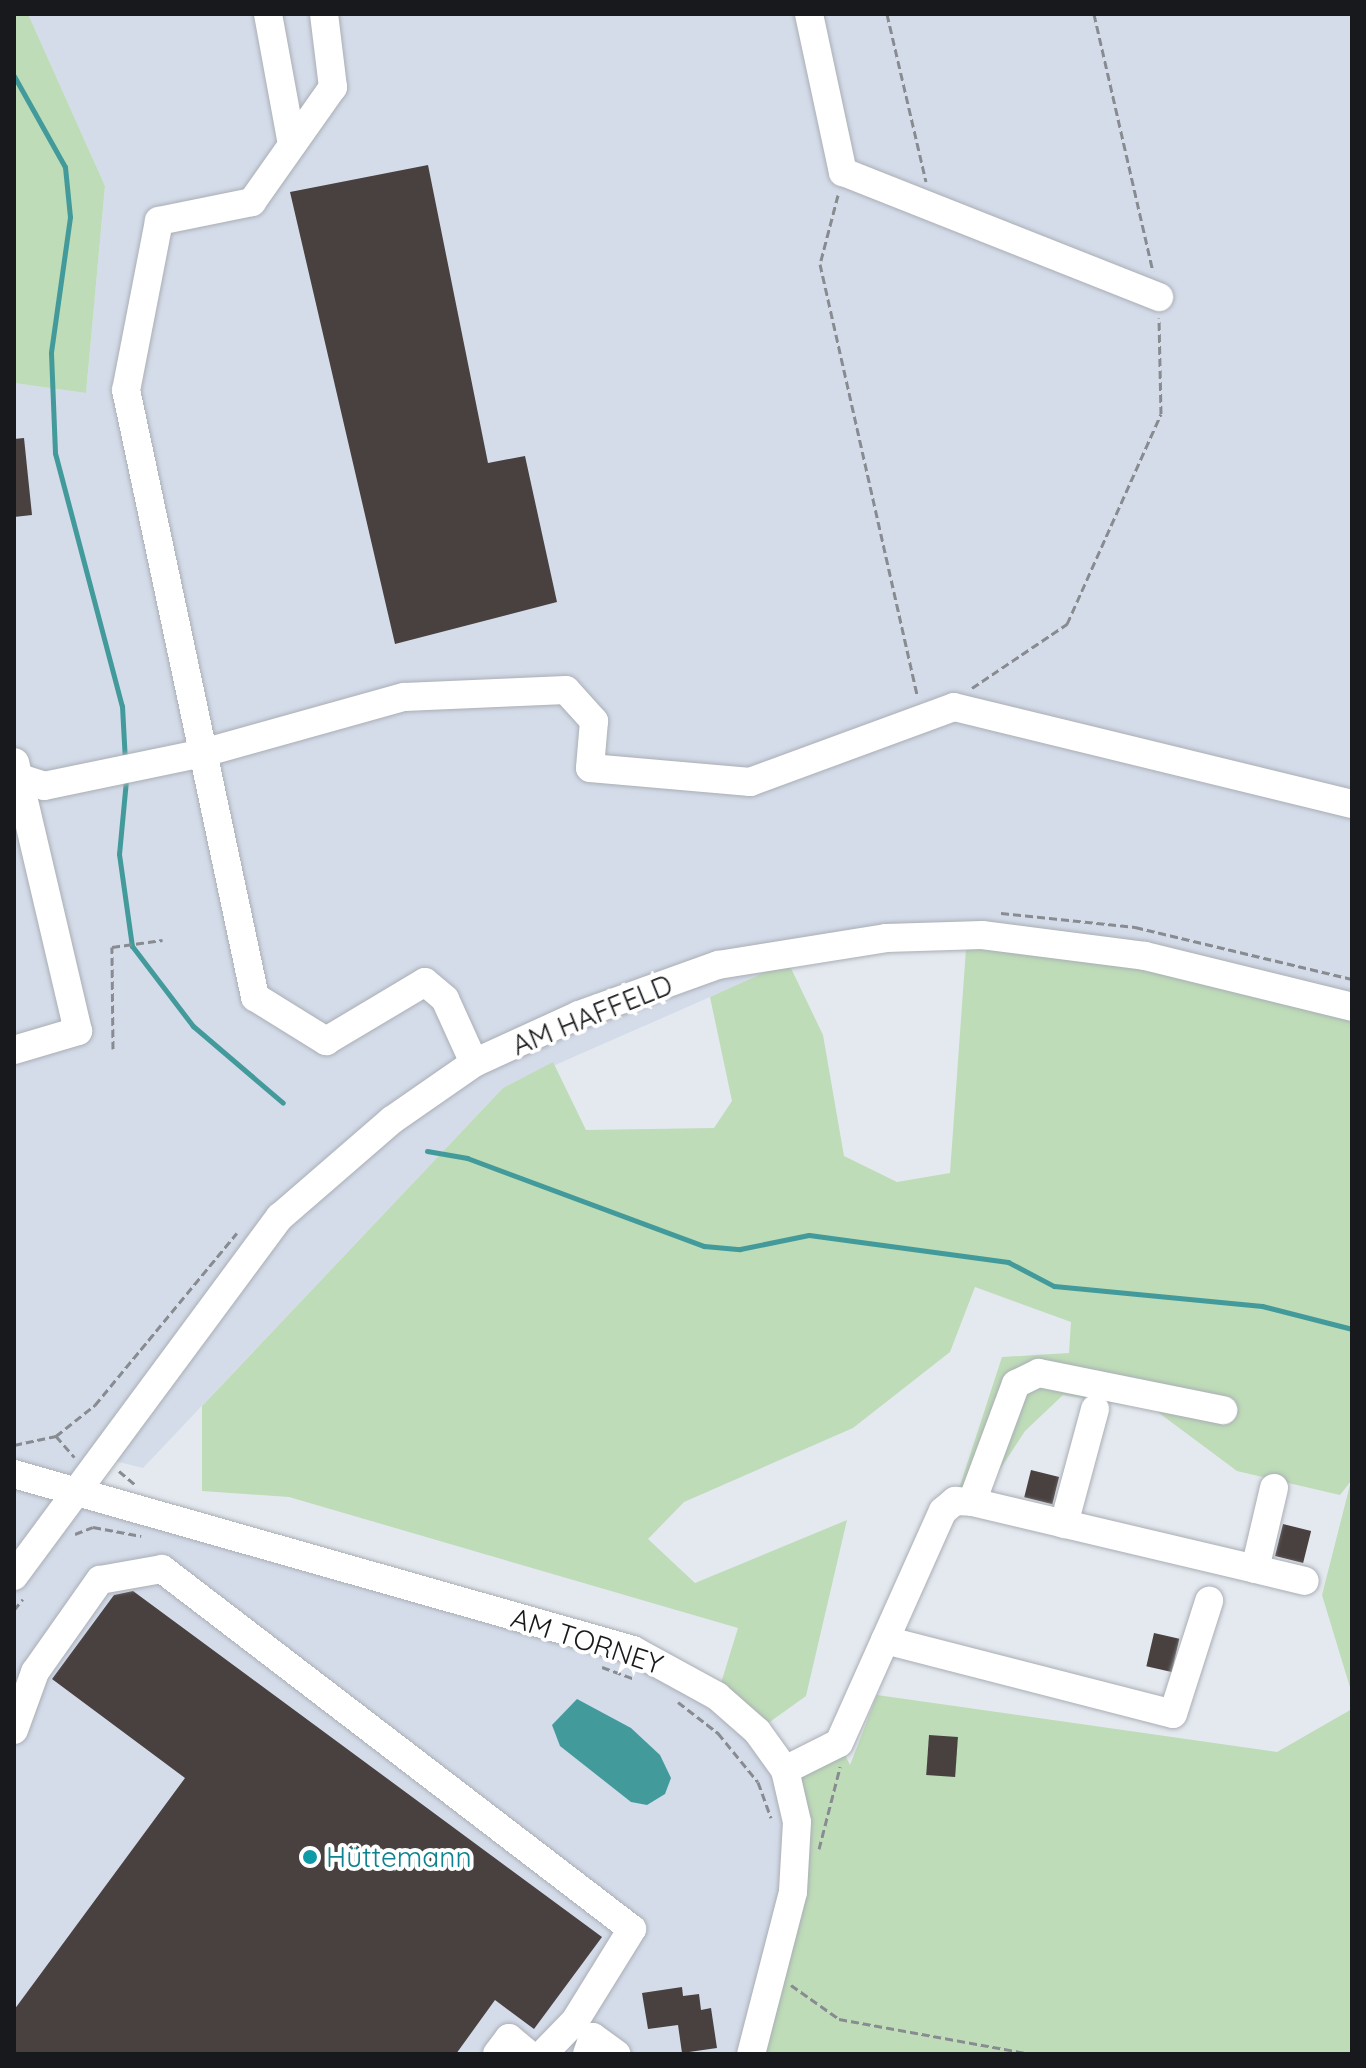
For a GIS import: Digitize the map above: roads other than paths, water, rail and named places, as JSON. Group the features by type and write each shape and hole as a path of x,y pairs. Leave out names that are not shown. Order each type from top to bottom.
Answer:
{"street":[{"path":"268,14 292,145"},
{"path":"324,14 333,87 252,202 159,221 126,390 255,997 326,1041 425,982 445,999 474,1063"},
{"path":"809,14 843,172 931,203 1159,297"},
{"path":"15,770 44,786 203,753 404,697 566,690 594,721 590,768 750,782 923,722 954,707 1352,804"},
{"path":"14,1050 78,1031 15,770"},
{"name":"AM HAFFELD","path":"24,1580 74,1490 280,1217 392,1120 474,1063 718,965 886,938 982,935 1068,944 1352,1007"},
{"path":"972,1502 1016,1384 1039,1373 1223,1410"},
{"path":"1064,1524 1095,1409"},
{"path":"14,1474 74,1490"},
{"path":"1255,1569 1274,1488"},
{"name":"AM TORNEY","path":"74,1490 633,1650 717,1696 757,1731 785,1770 797,1822 793,1892 751,2054"},
{"path":"785,1770 839,1743 943,1511 955,1501 972,1502 1305,1581"},
{"path":"14,1730 35,1672 100,1580 162,1569 632,1929 585,2037 543,2054"},
{"path":"885,1640 1173,1714 1209,1601"},
{"path":"585,2037 616,2054"},
{"path":"497,2054 509,2038 528,2054"}],"water":[{"path":"577,1699 631,1728 660,1755 671,1778 665,1794 647,1805 631,1802 560,1746 552,1725"}],"waterway":[{"path":"14,76 65,167 70,217 51,353 55,453 122,706 125,762"},
{"path":"126,780 119,854 132,946 193,1026 283,1103"},
{"path":"427,1151 467,1158 704,1246 740,1249 809,1235 1008,1262 1054,1286 1262,1306 1352,1329"}],"place":[{"name":"Hüttemann","path":"310,1857"}]}
